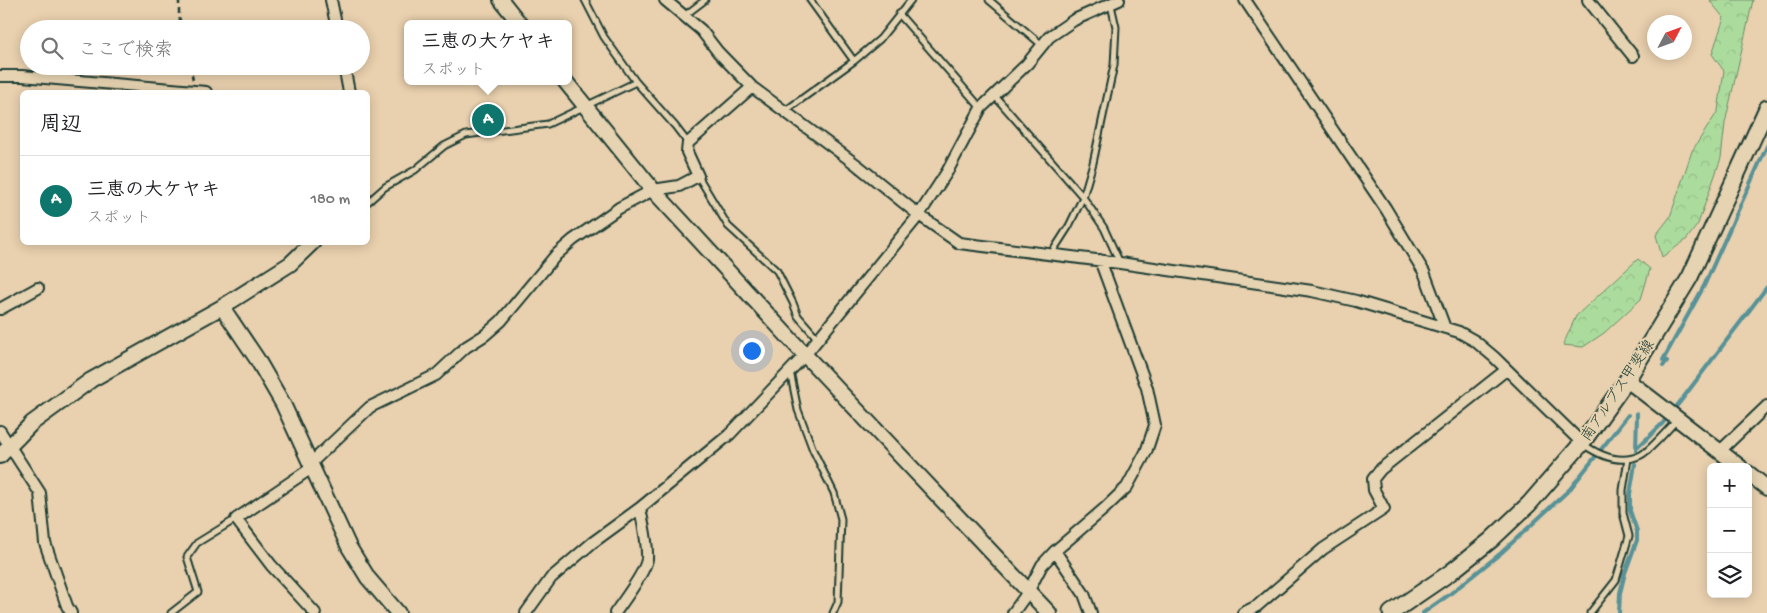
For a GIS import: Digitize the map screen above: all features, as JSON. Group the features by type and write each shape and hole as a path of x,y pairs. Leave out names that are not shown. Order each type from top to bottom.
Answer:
{"main road":[{"name":"南アルプス甲斐線","path":"1391,613 1451,572 1491,540 1529,504 1582,443 1627,380 1690,277 1767,108"}],"street":[{"path":"332,0 335,20"},
{"path":"501,0 517,20"},
{"path":"665,0 700,30 718,52 752,87 857,165 919,215 960,243 1100,260 1312,291 1356,301 1459,332 1475,341 1582,443"},
{"path":"1245,0 1386,209 1424,272 1445,328"},
{"path":"1588,0 1633,56"},
{"path":"526,613 551,578 592,542 640,508 730,434 805,355 919,215 947,172 981,108 1027,64 1049,37 1074,20 1115,2"},
{"path":"346,75 349,90"},
{"path":"0,76 22,76 183,90"},
{"path":"568,85 653,190 805,355 1049,613"},
{"path":"315,613 271,565 236,519 312,465 370,407 436,375 466,347 486,335 501,321 556,255 573,240 619,208 653,190 679,186 698,176 687,152 688,143 752,87"},
{"path":"5,451 32,423 91,380 222,308 290,264 310,245"},
{"path":"1013,613 1028,592 1042,565 1055,551 1127,487 1146,452 1155,425 1147,388 1100,260"},
{"path":"0,309 38,288"},
{"path":"222,308 257,359 278,396 349,547 368,578 398,613"},
{"path":"1243,613 1257,606 1323,549 1384,509 1374,490 1373,479 1381,470 1506,370"},
{"path":"1627,380 1735,463"},
{"path":"1720,451 1767,406"},
{"path":"0,431 5,451 40,493 45,543 71,613"},
{"path":"1752,476 1767,488"},
{"path":"615,613 636,582 647,561 646,541 640,508"},
{"path":"1055,551 1084,594 1091,613"}],"lane":[{"path":"585,0 604,37 636,82 688,143"},
{"path":"684,16 705,0"},
{"path":"810,0 854,61"},
{"path":"784,112 854,61 880,38 911,0"},
{"path":"989,0 1042,45"},
{"path":"1051,254 1069,226 1083,197 1092,163 1114,65 1115,2"},
{"path":"899,14 981,108"},
{"path":"370,200 385,187 415,170 444,146 466,135 548,124 636,82"},
{"path":"994,95 1083,197 1104,228 1120,263"},
{"path":"698,176 728,226 777,272 798,316 818,339"},
{"path":"790,371 798,410 813,450 834,493 841,519 838,602 833,613"},
{"path":"1582,443 1598,455 1625,460 1643,455 1678,419"},
{"path":"1590,613 1616,580 1629,536 1623,513 1623,490 1628,459"},
{"path":"171,613 198,592 187,557 197,543 236,519"}],"path":[{"path":"179,0 179,20"}],"green space":[{"path":"1711,0 1753,0 1725,123 1721,158 1698,224 1686,240 1662,257 1656,235 1670,217 1692,151 1718,111 1724,71 1712,54 1724,18"},
{"path":"1638,259 1650,269 1641,299 1604,333 1583,347 1563,345 1576,316"}],"waterway":[{"path":"1663,366 1667,361 1663,360 1704,286 1767,146"},
{"path":"1637,448 1662,424 1680,402 1767,287"},
{"path":"1636,451 1637,413"},
{"path":"1423,613 1501,553 1570,489 1628,415"},
{"path":"1619,613 1620,593 1637,540 1637,531 1630,511 1630,494 1635,464"}],"place":[{"name":"三恵の大ケヤキ","path":"488,120"}]}
